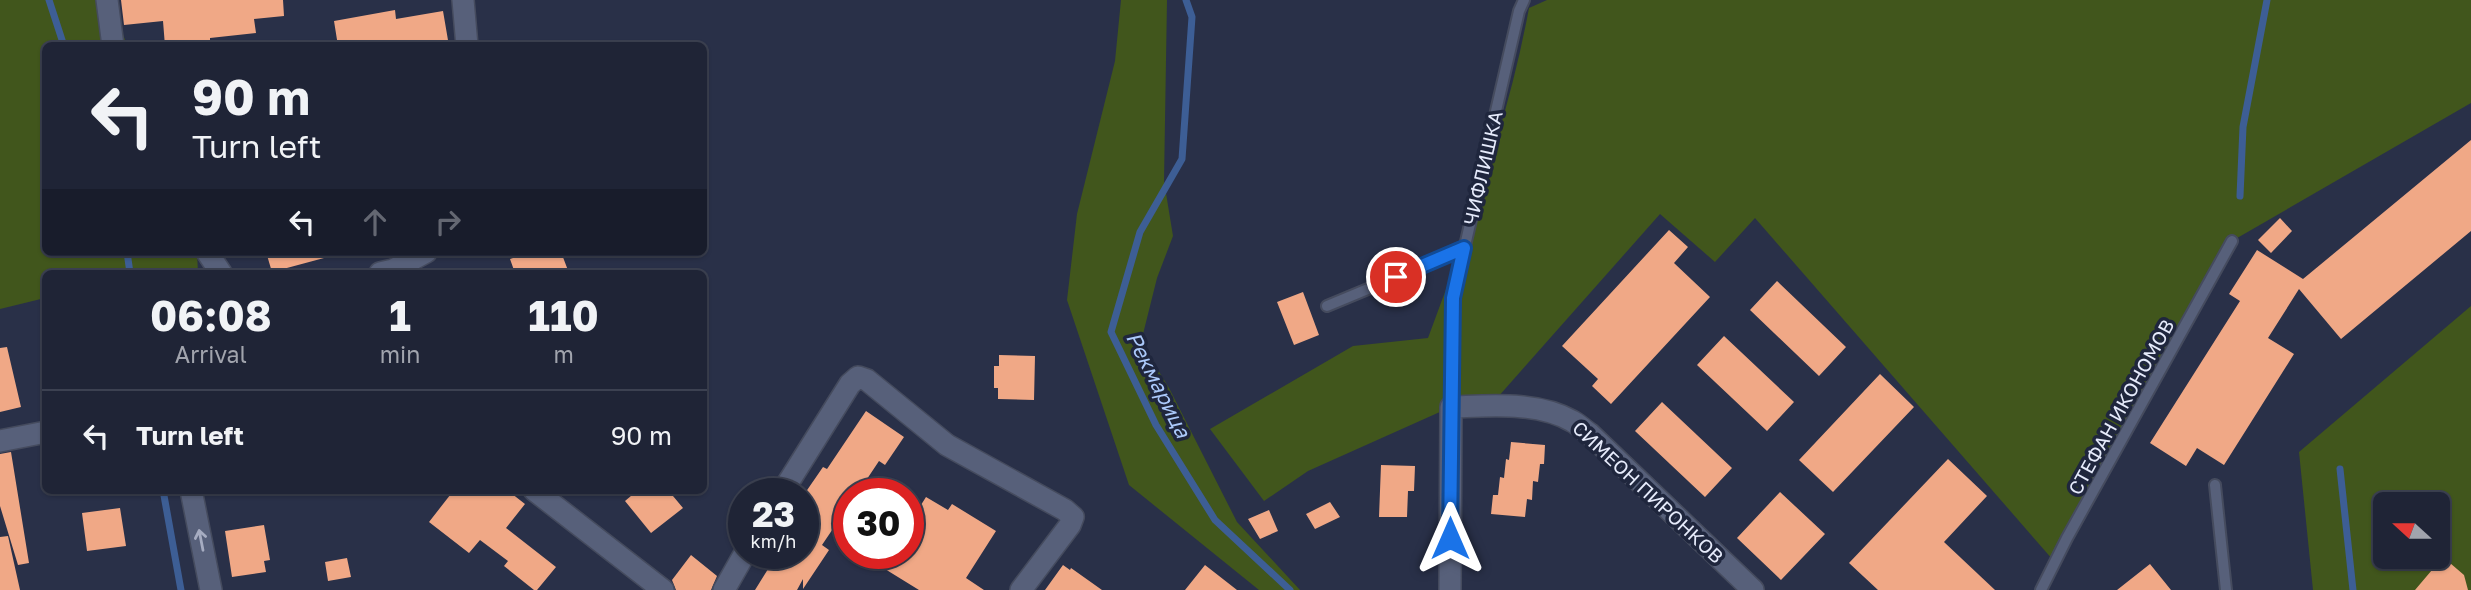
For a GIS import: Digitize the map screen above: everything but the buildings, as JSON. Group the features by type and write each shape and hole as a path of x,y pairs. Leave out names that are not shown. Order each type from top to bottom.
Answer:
{"street":[{"path":"107,0 112,42"},
{"path":"463,0 467,42"},
{"path":"393,270 419,256"},
{"path":"790,478 850,384 858,377 866,380 947,445 1065,510 1073,517 1027,588"},
{"name":"ЧИФЛИШКА","path":"1450,590 1451,407"},
{"name":"СИМЕОН ПИРОНКОВ","path":"1451,407 1537,409 1571,420 1590,434 1753,590"},
{"path":"0,441 42,433"},
{"path":"192,494 211,590"},
{"path":"539,494 663,590"},
{"path":"724,590 736,569"}],"lane":[{"name":"ЧИФЛИШКА","path":"1451,407 1453,298 1519,11 1524,0"},
{"name":"СТЕФАН ИКОНОМОВ","path":"2041,590 2067,538 2232,242"},
{"path":"1327,306 1464,248"},
{"path":"2215,485 2227,590"}],"green space":[{"path":"0,0 110,0 126,42 42,42 42,256 197,256 198,270 42,270 42,299 0,309"},
{"path":"1121,0 1167,0 1164,181 1173,236 1157,278 1141,342 1169,388 1237,522 1300,590 1259,590 1129,485 1067,300 1077,214 1115,61"},
{"path":"1547,0 2471,0 2471,103 2232,241 2053,560 1755,218 1715,262 1660,214 1490,406 1451,407 1308,471 1264,501 1210,429 1353,346 1428,338 1498,134 1529,8"},
{"path":"2471,306 2471,590 2313,590 2299,452"}],"waterway":[{"path":"49,0 63,42"},
{"name":"Рекмарица","path":"1186,0 1192,17 1182,159 1140,232 1111,332 1156,425 1215,520 1290,590"},
{"path":"2240,196 2243,127 2267,0"},
{"path":"128,256 130,270"},
{"path":"2340,469 2353,590"},
{"path":"164,494 181,590"}],"route":[{"path":"1396,277 1464,248 1453,298 1450,538"}]}
